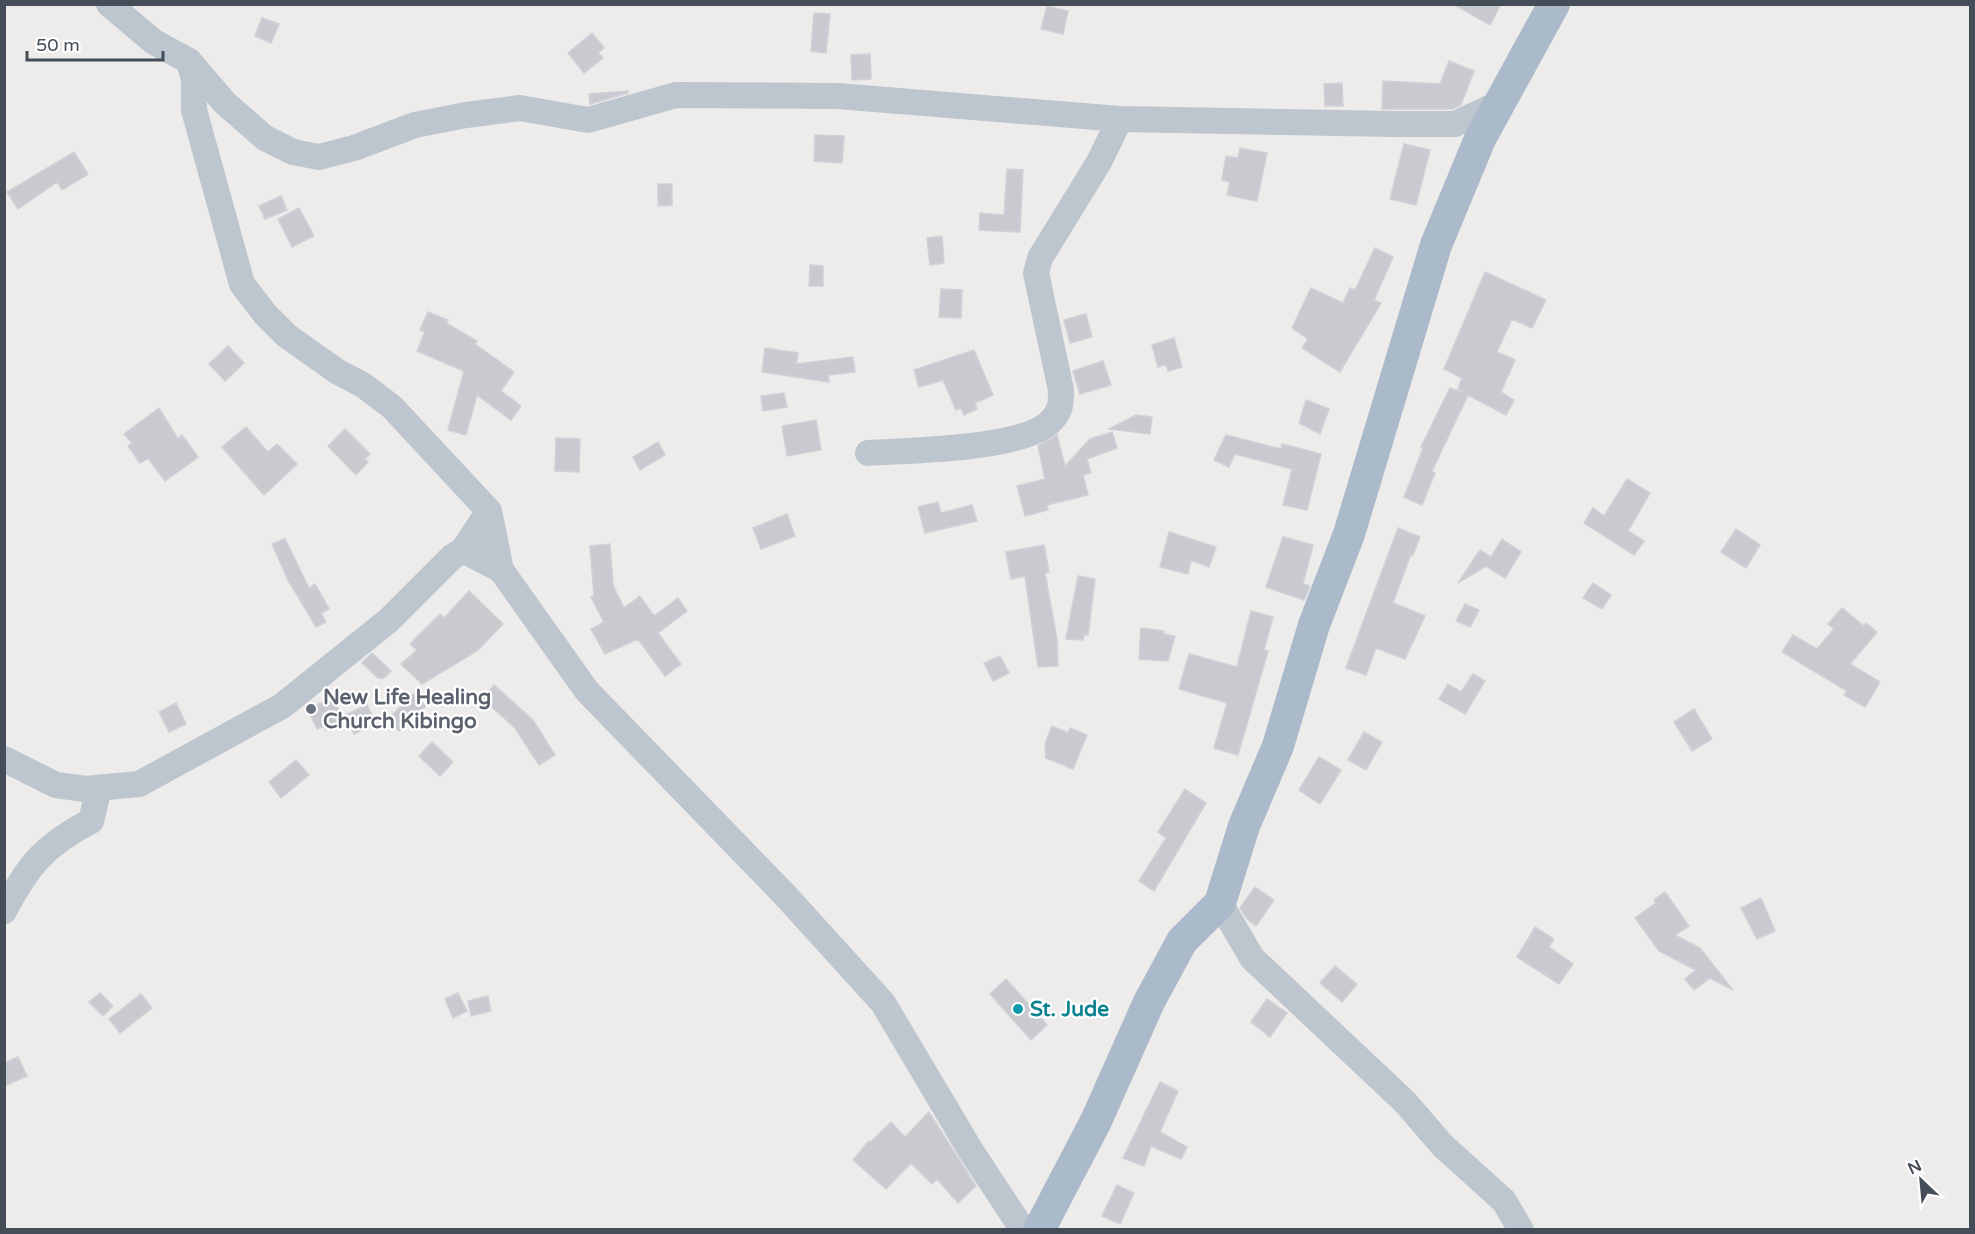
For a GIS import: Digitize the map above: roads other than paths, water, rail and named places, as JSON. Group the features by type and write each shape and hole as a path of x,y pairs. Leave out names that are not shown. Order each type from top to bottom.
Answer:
{"main road":[{"path":"1039,1230 1096,1121 1144,1011 1182,941 1220,903 1244,826 1278,746 1314,625 1349,534 1436,245 1480,139 1554,4"}],"street":[{"path":"109,4 154,42 189,62 225,103 265,138 293,152 319,157 354,148 415,125 466,115 520,108 588,120 676,95 838,96 1120,118 1455,124 1502,102"},
{"path":"189,62 195,80 194,110 242,284 264,314 287,336 338,372 363,385 392,407 489,512 501,570 587,691 784,894 883,1003 971,1151 1023,1230"},
{"path":"868,453 979,445 1010,439 1051,422 1061,407 1060,390 1036,273 1040,258 1099,162 1120,118"},
{"path":"4,759 57,785 99,788 139,784 282,706 389,620 452,557 464,550 489,512"},
{"path":"464,550 501,570"},
{"path":"4,911 33,862 51,846 91,821 99,788"},
{"path":"1220,903 1252,958 1405,1102 1443,1146 1504,1201 1521,1230"}],"place":[{"name":"New Life Healing Church Kibingo","path":"311,709"},
{"name":"St. Jude","path":"1018,1009"}]}
